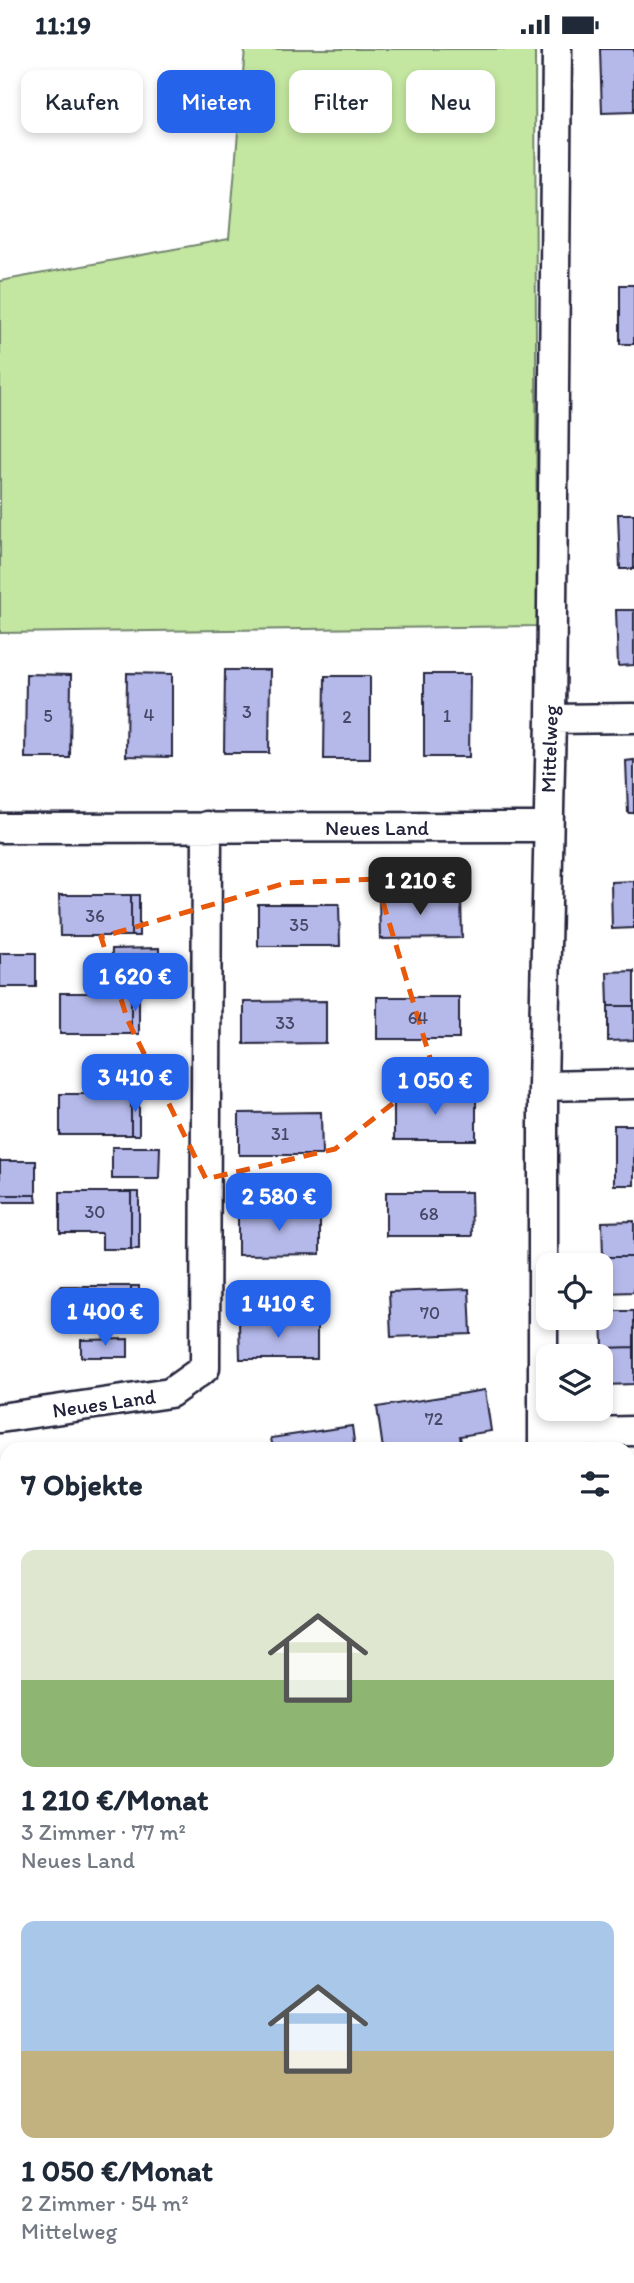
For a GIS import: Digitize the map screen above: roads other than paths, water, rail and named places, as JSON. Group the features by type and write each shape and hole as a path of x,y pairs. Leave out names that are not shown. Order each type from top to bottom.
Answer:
{"street":[{"name":"Mittelweg","path":"543,1441 543,1086 557,873 547,827 551,719 557,49"},
{"path":"551,719 634,718"},
{"name":"Neues Land","path":"0,1418 170,1393 205,1369 207,826"},
{"name":"Neues Land","path":"0,828 547,827"},
{"path":"543,1086 634,1084"},
{"path":"543,1441 634,1431"}]}
